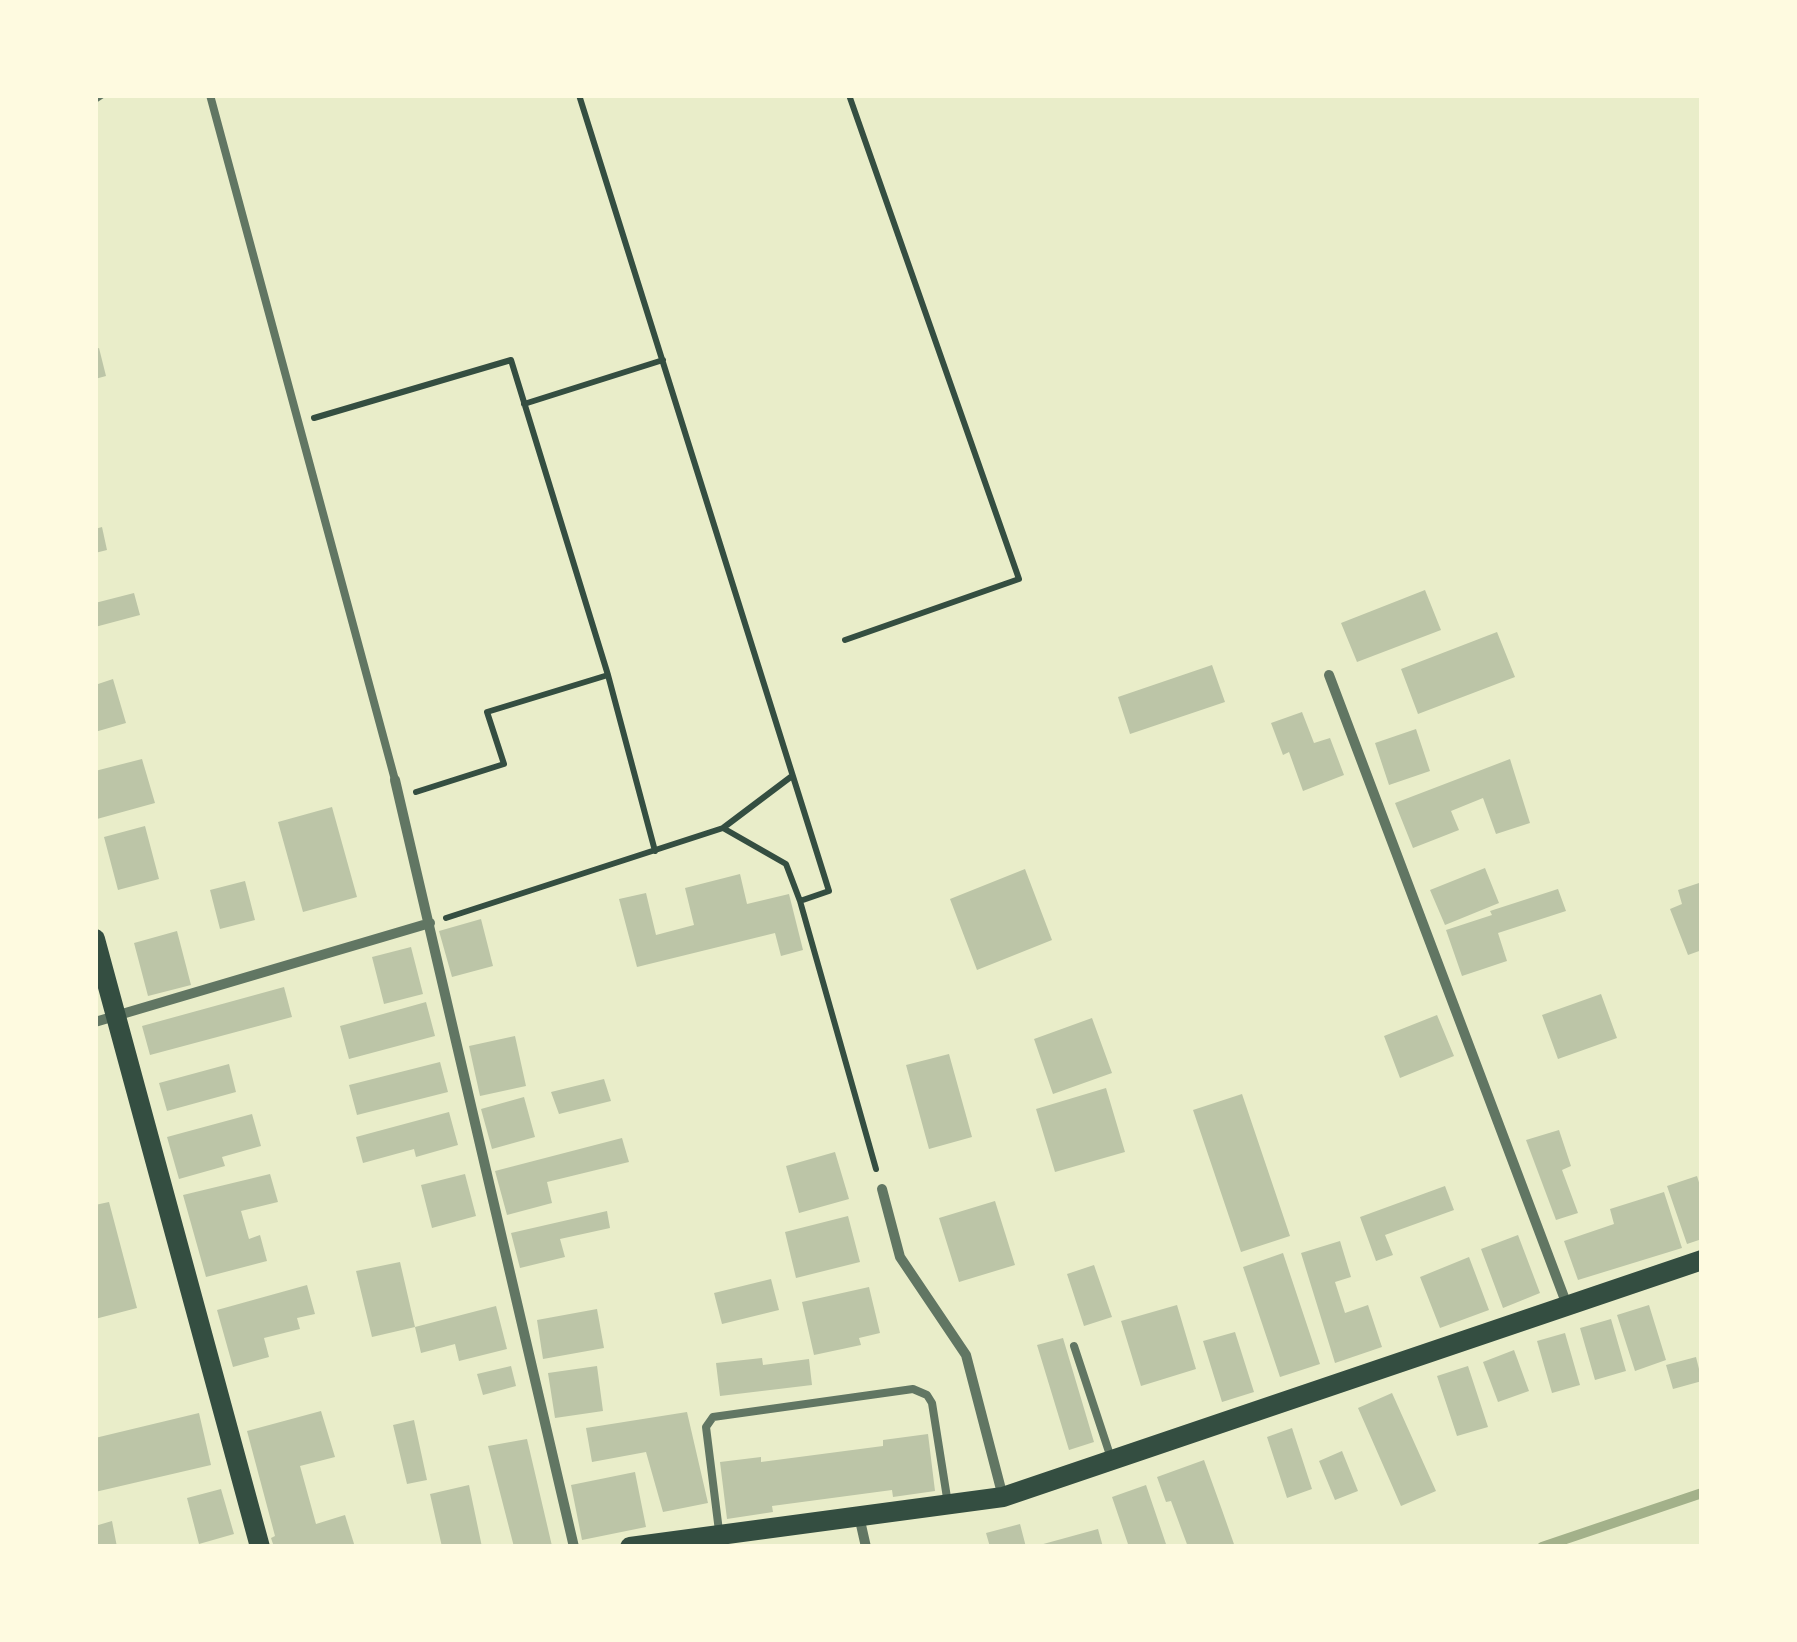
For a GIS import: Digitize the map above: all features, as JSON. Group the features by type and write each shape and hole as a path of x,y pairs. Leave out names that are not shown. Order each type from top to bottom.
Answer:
{"main road":[{"path":"95,938 260,1547"},
{"path":"630,1547 1003,1497 1702,1260"}],"street":[{"path":"1329,674 1567,1306"},
{"path":"395,780 574,1547"},
{"path":"95,1022 430,923"},
{"path":"882,1189 900,1258 966,1355 1003,1497"},
{"path":"859,1516 866,1547"}],"lane":[{"path":"210,95 395,780"},
{"path":"1074,1346 1111,1458"},
{"path":"720,1535 706,1428 713,1417 913,1389 927,1395 932,1403 948,1504"}],"path":[{"path":"580,95 829,891 800,901"},
{"path":"845,640 1020,579 849,95"},
{"path":"298,422 511,360 608,674 655,851"},
{"path":"524,404 662,360"},
{"path":"397,797 504,764 487,712 608,674"},
{"path":"430,923 723,828 792,776"},
{"path":"723,828 786,864 882,1189"}],"building":[{"path":"99,348 106,376 95,379 95,349"},
{"path":"102,527 107,550 95,553 95,529"},
{"path":"1425,590 1441,630 1357,662 1341,623"},
{"path":"134,593 140,615 95,627 95,603"},
{"path":"1497,632 1515,677 1418,714 1401,669"},
{"path":"1212,665 1225,702 1130,734 1118,697"},
{"path":"113,679 126,723 95,732 95,685"},
{"path":"1302,712 1314,743 1330,738 1344,775 1303,791 1289,752 1283,755 1271,723"},
{"path":"1416,729 1430,771 1389,785 1375,743"},
{"path":"142,759 155,803 97,819 95,771"},
{"path":"1510,759 1530,823 1496,834 1483,798 1451,811 1459,830 1413,848 1395,803"},
{"path":"332,807 357,897 303,912 278,822"},
{"path":"145,826 159,879 118,890 104,837"},
{"path":"1485,868 1499,903 1445,925 1430,890"},
{"path":"1025,869 1052,940 977,970 950,899"},
{"path":"740,874 747,904 789,894 803,950 781,956 775,933 637,967 619,899 646,893 656,935 694,925 685,888"},
{"path":"245,881 255,920 220,929 210,890"},
{"path":"1702,882 1702,950 1688,955 1670,909 1682,904 1678,890"},
{"path":"1558,889 1566,911 1498,933 1507,961 1462,976 1446,930"},
{"path":"481,919 493,966 452,977 439,931"},
{"path":"177,931 191,985 148,996 134,943"},
{"path":"411,947 423,994 384,1004 372,957"},
{"path":"284,987 292,1017 150,1055 142,1026"},
{"path":"1601,994 1617,1038 1558,1059 1542,1015"},
{"path":"426,1002 435,1036 349,1059 340,1026"},
{"path":"1437,1015 1454,1056 1400,1078 1384,1036"},
{"path":"1092,1018 1112,1073 1053,1094 1034,1039"},
{"path":"515,1036 526,1086 480,1096 469,1046"},
{"path":"949,1054 972,1137 929,1149 906,1065"},
{"path":"440,1062 448,1092 357,1115 349,1085"},
{"path":"229,1064 236,1092 167,1111 159,1083"},
{"path":"604,1079 611,1101 559,1114 551,1092"},
{"path":"1106,1088 1125,1152 1055,1172 1036,1109"},
{"path":"1242,1094 1290,1236 1241,1252 1193,1110"},
{"path":"524,1097 535,1137 492,1149 481,1109"},
{"path":"449,1112 458,1145 416,1157 414,1149 363,1163 356,1137"},
{"path":"252,1114 261,1146 222,1157 225,1166 179,1179 167,1137"},
{"path":"1559,1130 1571,1166 1562,1170 1578,1213 1556,1220 1526,1140"},
{"path":"622,1138 629,1162 547,1182 552,1203 507,1215 495,1171"},
{"path":"835,1152 849,1199 799,1213 786,1166"},
{"path":"270,1174 278,1202 241,1211 249,1239 260,1235 267,1261 206,1277 183,1195"},
{"path":"465,1174 476,1216 432,1228 421,1185"},
{"path":"1697,1176 1702,1192 1702,1239 1687,1244 1667,1186"},
{"path":"1445,1186 1454,1210 1385,1235 1393,1255 1376,1261 1360,1217"},
{"path":"1664,1192 1682,1248 1578,1280 1564,1241 1614,1224 1610,1209"},
{"path":"995,1201 1015,1265 959,1282 939,1218"},
{"path":"109,1202 137,1308 95,1319 95,1205"},
{"path":"607,1211 610,1228 560,1239 565,1257 520,1268 511,1233"},
{"path":"848,1216 860,1262 796,1278 785,1232"},
{"path":"1518,1235 1540,1293 1503,1308 1481,1249"},
{"path":"1340,1241 1351,1277 1335,1282 1345,1313 1368,1305 1382,1347 1335,1363 1301,1253"},
{"path":"1283,1253 1320,1364 1280,1377 1243,1267"},
{"path":"1469,1257 1489,1310 1440,1328 1420,1277"},
{"path":"400,1262 415,1327 372,1337 356,1271"},
{"path":"1094,1265 1112,1317 1084,1326 1067,1274"},
{"path":"771,1279 779,1310 722,1324 714,1293"},
{"path":"307,1285 315,1314 297,1318 300,1329 264,1338 269,1357 233,1367 217,1310"},
{"path":"869,1287 880,1333 859,1338 861,1345 814,1355 802,1302"},
{"path":"1177,1305 1196,1369 1141,1386 1121,1321"},
{"path":"1649,1305 1666,1360 1635,1371 1617,1315"},
{"path":"496,1306 507,1349 459,1361 455,1344 421,1353 415,1327"},
{"path":"597,1309 604,1348 543,1359 537,1320"},
{"path":"1611,1319 1626,1371 1595,1380 1580,1328"},
{"path":"1235,1332 1254,1392 1222,1402 1203,1341"},
{"path":"1565,1333 1580,1385 1552,1393 1537,1341"},
{"path":"1063,1338 1094,1442 1069,1450 1037,1345"},
{"path":"1514,1350 1529,1391 1498,1402 1483,1362"},
{"path":"1696,1357 1702,1381 1673,1389 1666,1365"},
{"path":"762,1358 763,1365 809,1359 812,1385 720,1396 716,1363"},
{"path":"511,1366 516,1386 483,1395 477,1374"},
{"path":"597,1366 603,1411 555,1418 548,1373"},
{"path":"1468,1366 1488,1427 1457,1436 1437,1376"},
{"path":"1392,1393 1436,1491 1401,1506 1358,1408"},
{"path":"321,1411 335,1457 300,1466 316,1524 345,1515 355,1547 274,1547 271,1538 275,1536 247,1431"},
{"path":"687,1412 708,1503 663,1512 646,1452 592,1462 586,1428"},
{"path":"199,1413 211,1465 95,1492 95,1438"},
{"path":"414,1420 427,1480 407,1484 393,1425"},
{"path":"1292,1428 1312,1489 1287,1498 1267,1437"},
{"path":"928,1434 935,1491 893,1497 892,1490 772,1506 773,1512 727,1519 720,1462 761,1457 761,1462 883,1446 883,1440"},
{"path":"527,1439 552,1546 514,1547 488,1446"},
{"path":"1342,1451 1358,1491 1335,1500 1319,1461"},
{"path":"1204,1460 1235,1547 1188,1547 1171,1501 1166,1502 1157,1477"},
{"path":"635,1472 646,1527 582,1540 571,1485"},
{"path":"469,1485 482,1547 442,1547 430,1494"},
{"path":"1146,1485 1167,1547 1129,1547 1112,1497"},
{"path":"221,1489 234,1534 199,1544 187,1498"},
{"path":"112,1521 117,1547 95,1547 95,1526"},
{"path":"1020,1524 1026,1547 990,1547 986,1533"},
{"path":"1098,1529 1103,1547 1036,1546"}],"waterway":[{"path":"1542,1547 1702,1493"}]}
